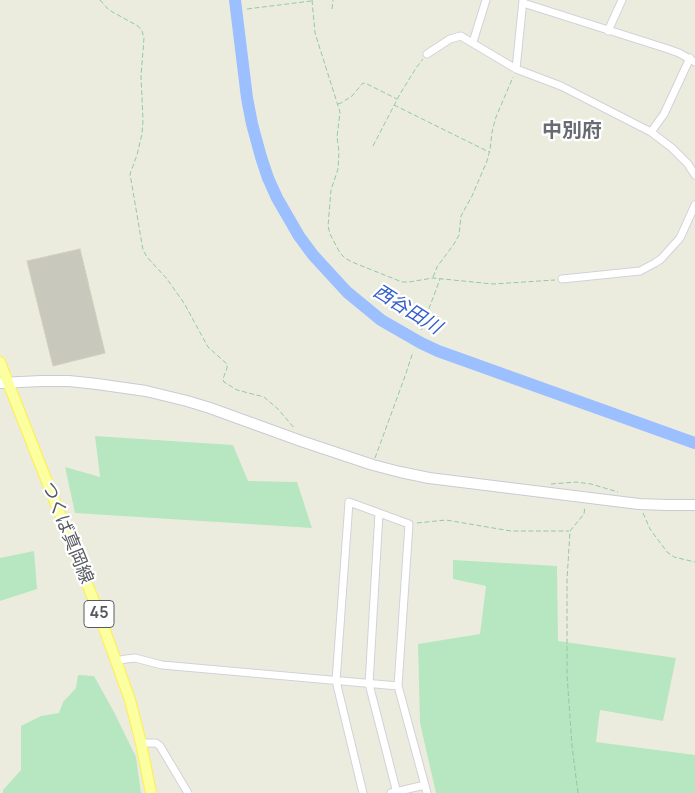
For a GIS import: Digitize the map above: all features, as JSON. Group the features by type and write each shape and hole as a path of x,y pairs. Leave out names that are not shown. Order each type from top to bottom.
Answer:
{"main road":[{"name":"つくば真岡線","path":"0,362 4,383 87,583 130,700 151,793"}],"street":[{"path":"473,42 486,0"},
{"path":"608,31 622,0"},
{"path":"516,69 523,2 668,49 692,60 664,114 650,132"},
{"path":"427,54 450,39 461,36 516,69 561,86 650,132 672,148 688,164 695,175"},
{"path":"562,279 640,271 655,263 680,238 695,205"},
{"path":"4,383 69,381 146,391 210,408 373,465 430,478 640,504 695,505"},
{"path":"363,793 336,681 349,502 409,524 398,686 427,793"},
{"path":"379,513 369,684 395,793 425,785"},
{"path":"116,661 135,658 162,665 398,686"},
{"path":"141,743 156,742 160,746 188,793"}],"path":[{"path":"100,0 109,10 138,26 144,38 141,76 142,134 130,174 143,250 184,303 208,347 227,364 224,382 237,390 264,397 272,403 297,432 301,441"},
{"path":"247,9 312,0 315,32 340,112 337,137 338,169 331,190 328,226 340,253 345,258 402,282 440,278 493,284 562,279"},
{"path":"332,9 333,0"},
{"path":"373,146 394,105 416,68 427,54"},
{"path":"433,278 437,267 459,235 462,216 490,153 496,117 516,69"},
{"path":"338,104 352,96 363,84 367,84 398,99"},
{"path":"394,105 490,153"},
{"path":"421,330 440,278"},
{"path":"373,465 413,352"},
{"path":"578,793 572,746 567,667 567,580 570,531 584,514 587,498"},
{"path":"409,524 446,520 511,531 570,531"}],"green space":[{"path":"95,436 233,445 248,481 297,482 312,528 75,513 65,467 100,477"},
{"path":"34,551 37,589 0,601 0,558"},
{"path":"453,560 557,566 558,641 676,658 663,721 600,710 596,742 695,755 695,793 436,793 420,723 418,644 480,634 486,586 453,579"},
{"path":"78,675 94,676 114,712 136,757 141,793 3,793 3,790 21,770 21,726 41,716 59,713 63,702 76,688"}],"building":[{"path":"80,249 105,353 53,366 27,261"}],"waterway":[{"name":"西谷田川","path":"235,0 247,98 252,124 268,178 299,236 313,255 347,292 381,320 438,351 695,443"}],"district":[{"name":"中別府","path":"572,131"}]}
